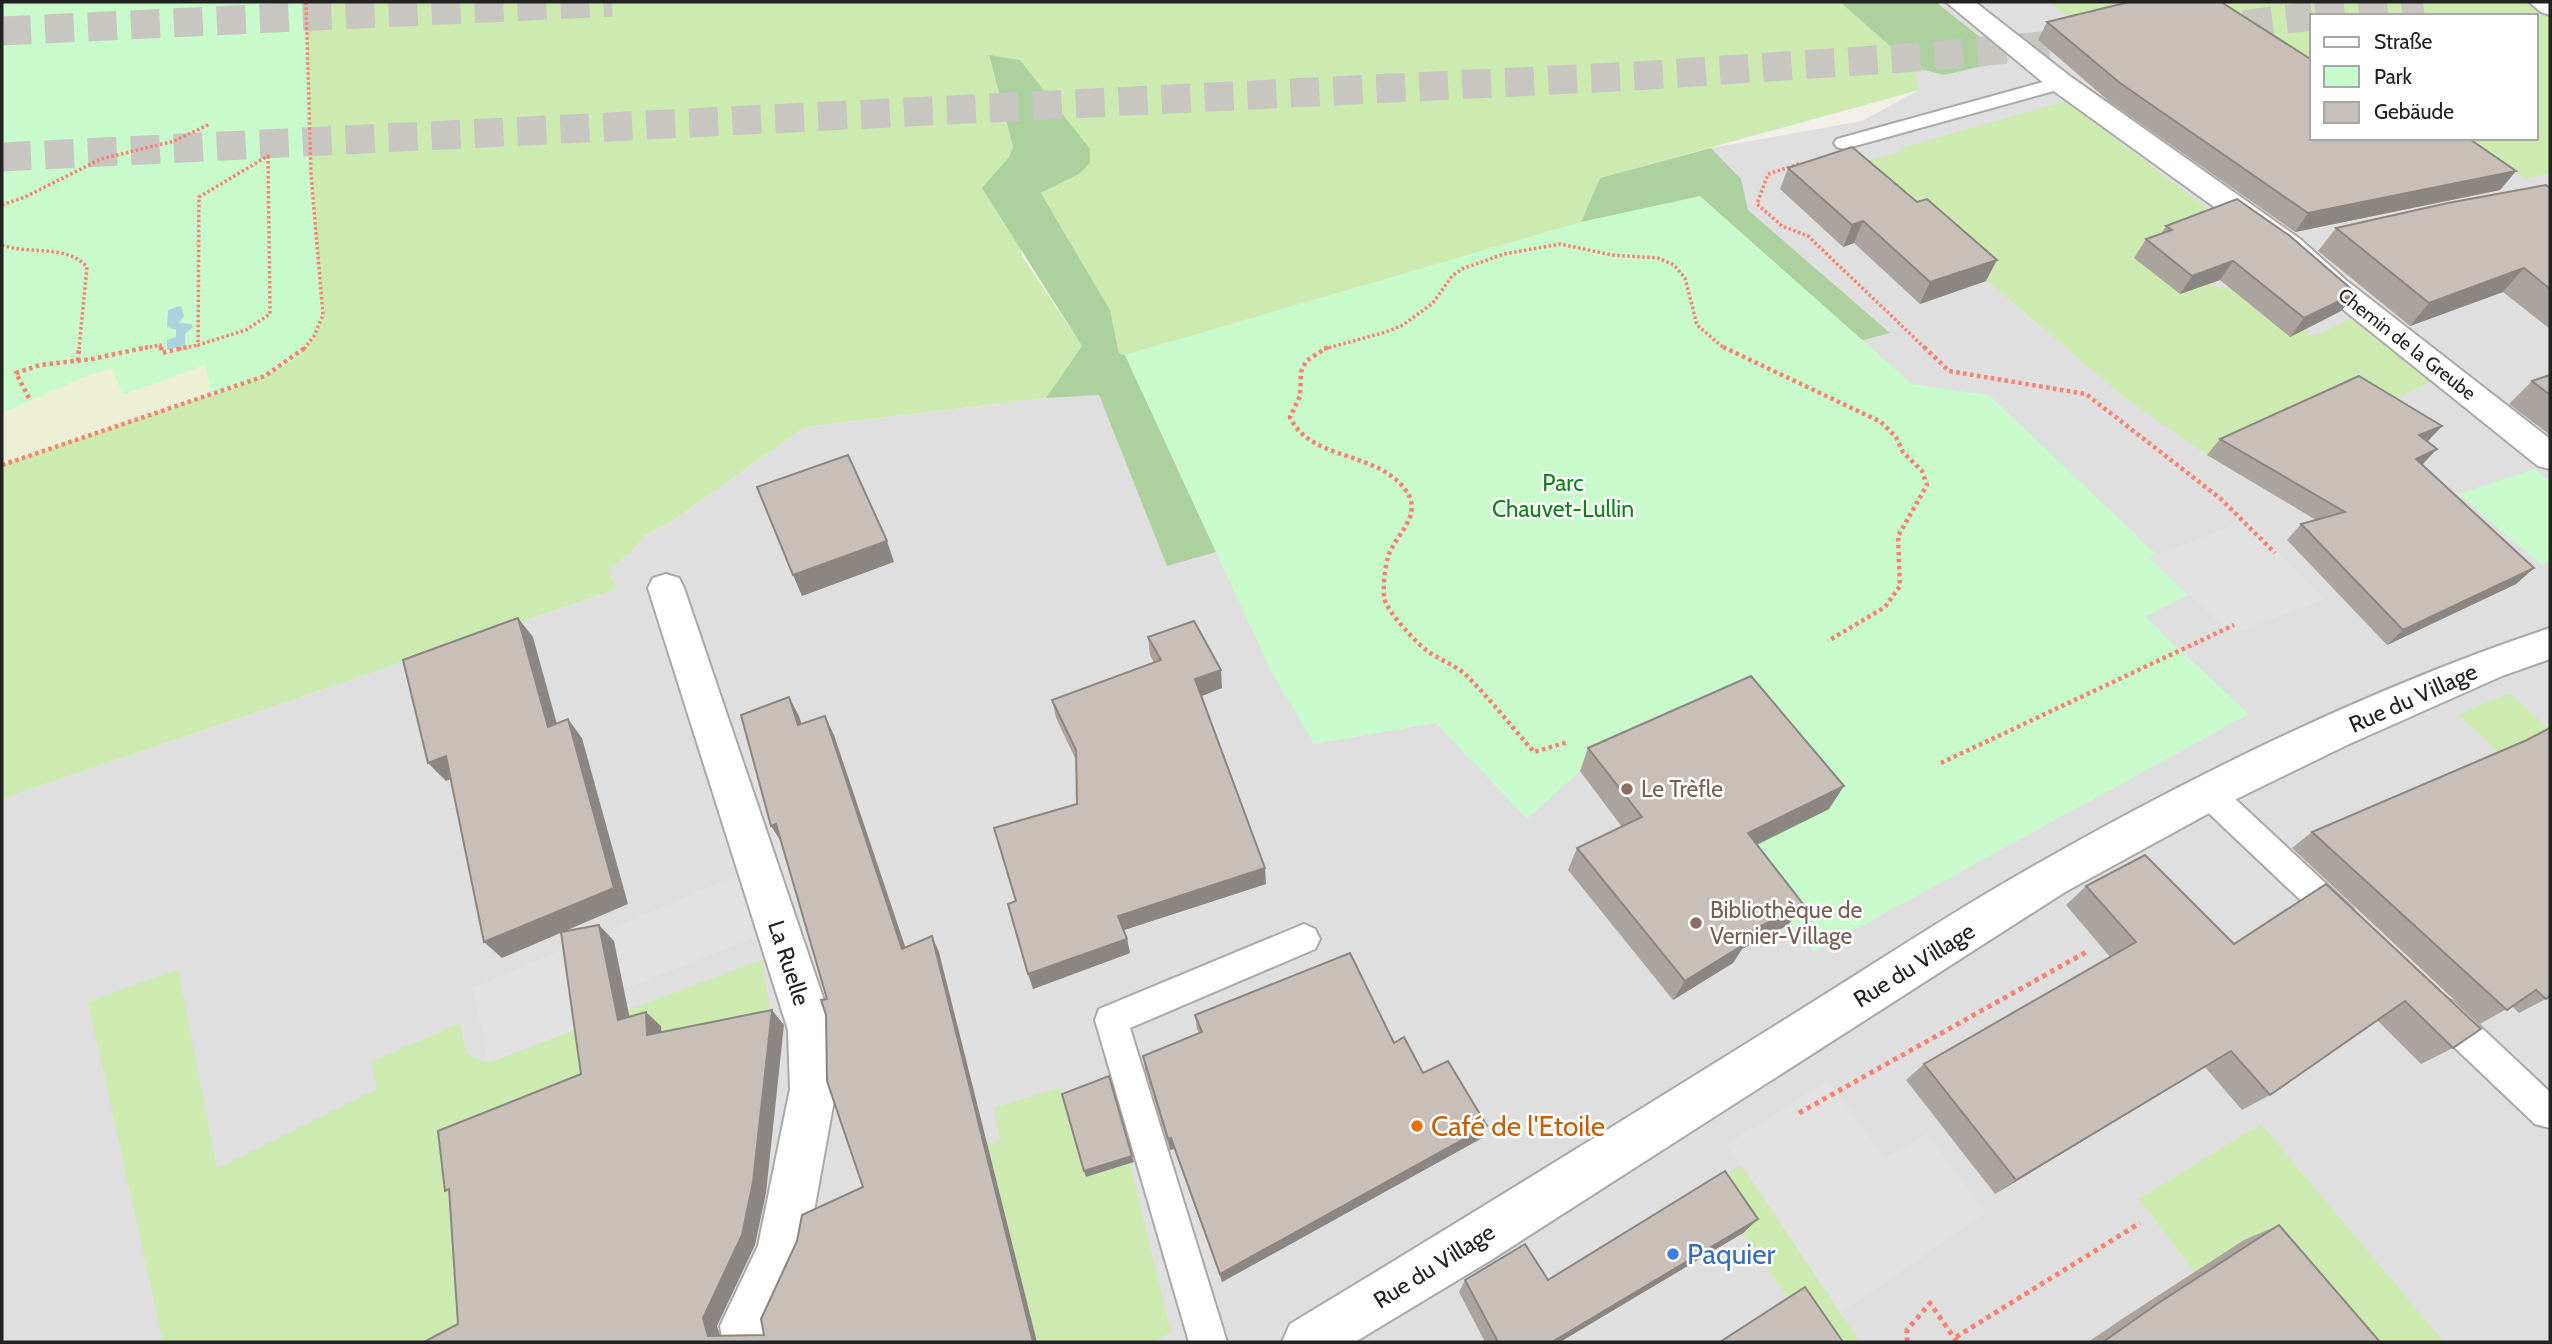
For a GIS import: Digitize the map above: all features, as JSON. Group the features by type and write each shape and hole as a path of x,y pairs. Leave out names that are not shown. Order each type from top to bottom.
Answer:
{"street":[{"name":"Chemin de la Greube","path":"1959,2 2061,83 2289,246 2336,288 2550,457"},
{"path":"2542,2 2550,7"},
{"path":"2289,246 2323,240"},
{"name":"La Ruelle","path":"666,588 811,1030 813,1089 782,1250 746,1325 749,1342"},
{"name":"Rue du Village","path":"1308,1342 1462,1249 2050,878 2208,793 2419,695 2488,665 2550,643"}],"lane":[{"path":"1844,143 2061,83"},
{"path":"2208,793 2358,934"},
{"path":"1208,1342 1111,1020 1304,939"},
{"path":"2418,990 2547,1112"}],"path":[{"path":"2,465 265,376 294,359 316,337 323,315 311,175 306,2"},
{"path":"2,205 25,197 101,159 162,145 199,132 210,124"},
{"path":"1844,143 1812,160 1768,174 1757,204 1782,226 1808,236 1949,372 2086,394 2221,499 2275,553"},
{"path":"29,398 16,373 40,365 78,361 160,345 162,353 198,345 234,334 270,314 268,156 199,197 198,345"},
{"path":"1568,741 1534,752 1465,674 1426,650 1399,623 1384,599 1389,554 1408,523 1412,511 1401,482 1346,452 1314,444 1297,431 1290,421 1290,412 1301,397 1301,370 1307,359 1328,347 1376,337 1422,314 1442,293 1453,274 1469,265 1561,244 1612,255 1664,260 1685,275 1692,293 1695,324 1726,350 1881,422 1896,437 1903,452 1922,471 1927,485 1898,536 1900,586 1885,607 1828,641"},
{"path":"2,245 26,253 74,255 85,262 87,267 78,361"},
{"path":"1941,763 2234,625"},
{"path":"1799,1112 2088,951"},
{"path":"1907,1342 1907,1330 1930,1303 1956,1340 2140,1223"}],"shaded area":[{"path":"1936,2 2550,2 2550,1342 2,1342 2,799 617,589 608,570 632,551 645,535 671,522 805,427 1046,398 1082,346 1125,355 1581,222 1600,178 1711,148 1862,121 1919,90 1915,68 1944,75 2008,60"},
{"path":"2247,520 2325,599 2232,634 2149,558"},
{"path":"737,875 756,937 594,1001 585,1026 488,1063 472,988"},
{"path":"1828,1080 1884,1158 1927,1134 1986,1213 1841,1313 1727,1144"}],"green space":[{"path":"2,2 306,2 311,175 323,315 316,332 294,359 263,377 212,395 205,365 123,395 112,368 89,375 2,413"},
{"path":"306,2 1840,2 1915,68 1919,90 1600,178 1581,222 1125,355 1119,353 1110,310 1041,193 1079,174 989,56 1013,147 1009,157 1022,256 1082,346 1046,398 805,427 671,522 645,535 632,551 608,570 617,589 2,799 2,465 265,376 302,352 319,327 323,315 311,175"},
{"path":"1840,2 1936,2 2009,60 1944,75 1915,68"},
{"path":"2049,2 2523,2 2550,18 2550,173 2525,179 2501,162 2433,140 2538,140 2538,14 2310,14 2310,98 2099,42"},
{"path":"989,55 1020,60 1090,149 1090,163 1079,174 1041,193 1110,310 1119,353 1125,355 1216,552 1167,566 1099,395 1046,398 1082,346 982,188 1009,157 1013,147"},
{"path":"2066,101 2221,219 2202,280 2221,289 2229,287 2281,315 2313,337 2352,318 2434,381 2382,404 2250,436 2207,455 2124,397 1917,221 1844,168 1904,151 1901,148"},
{"path":"1711,148 1741,179 1748,210 1890,333 1833,348 1581,222 1600,178"},
{"name":"Parc Chauvet-Lullin","path":"1700,196 1912,384 1989,395 2156,554 2150,558 2188,595 2145,617 2249,714 1814,952 1735,855 1580,771 1527,819 1436,723 1314,744 1271,671 1125,355 1581,222"},
{"path":"205,365 212,395 2,465 2,413 89,375 113,368 123,395"},
{"path":"2535,469 2550,482 2550,561 2542,565 2458,494"},
{"path":"2510,693 2550,730 2503,757 2459,714"},
{"path":"761,960 774,1027 493,1342 163,1342 88,1002 178,969 217,1169 377,1089 371,1062 460,1023 466,1053 488,1063"},
{"path":"1062,1087 1086,1177 1130,1163 1171,1333 1152,1342 1037,1342 997,1182 873,1198 1000,1140 994,1108"},
{"path":"2261,1124 2444,1342 2330,1342 2195,1273 2139,1199"},
{"path":"1741,1165 1860,1342 1818,1342 1711,1186"}],"water":[{"path":"181,306 184,316 179,323 191,324 193,327 185,334 185,345 167,350 167,340 176,337 176,330 167,327 168,310"}],"building":[{"path":"2129,2 2221,2 2310,59 2310,140 2471,140 2516,171 2308,213 2120,83 2047,22"},
{"path":"1852,147 1917,202 1927,199 1997,260 1930,282 1863,221 1852,225 1788,168"},
{"path":"2546,185 2550,188 2550,289 2524,268 2429,303 2336,228 2448,203"},
{"path":"2237,199 2290,236 2356,293 2304,318 2233,261 2192,276 2146,239 2172,230 2166,226"},
{"path":"2550,375 2550,395 2532,381"},
{"path":"2359,376 2442,426 2419,435 2437,449 2416,459 2534,568 2403,630 2301,524 2345,512 2220,439"},
{"path":"848,455 887,541 793,575 757,487"},
{"path":"518,618 548,727 568,719 614,888 484,942 446,756 428,763 403,660"},
{"path":"1194,621 1221,670 1195,679 1265,868 1118,916 1127,939 1028,974 1008,904 1016,901 994,828 1077,804 1076,750 1052,700 1161,660 1148,637"},
{"path":"1751,676 1844,786 1748,833 1803,904 1740,937 1746,943 1685,981 1577,848 1642,817 1588,748"},
{"path":"789,697 798,725 825,716 902,949 932,936 1033,1342 424,1342 458,1324 449,1189 445,1191 438,1131 581,1074 561,932 599,925 618,1020 646,1012 647,1035 772,1010 753,1182 742,1235 703,1318 708,1336 764,1335 761,1319 797,1241 802,1215 863,1187 827,1081 826,1015 821,1000 827,999 776,824 771,826 741,715"},
{"path":"2550,728 2550,996 2546,999 2536,990 2507,1010 2312,832"},
{"path":"2145,855 2234,944 2326,884 2481,1029 2453,1048 2405,1001 2270,1095 2231,1051 2016,1180 1924,1064 2136,942 2086,886"},
{"path":"1350,953 1394,1043 1404,1037 1423,1073 1448,1061 1487,1126 1220,1274 1171,1138 1168,1139 1143,1056 1202,1032 1195,1015"},
{"path":"1109,1076 1132,1156 1084,1171 1062,1094"},
{"path":"1725,1171 1758,1219 1552,1342 1498,1342 1465,1280 1525,1244 1548,1280"},
{"path":"2279,1225 2380,1342 2103,1342 2160,1302"},
{"path":"1805,1287 1843,1342 1720,1342"}],"tunnel":[{"path":"2,31 612,2"},
{"path":"2331,14 2423,2"},
{"path":"2201,30 2310,16"},
{"path":"2,157 1635,76 1934,56 2096,41"}],"place":[{"name":"Le Trèfle","path":"1627,789"},
{"name":"Bibliothèque de Vernier-Village","path":"1696,923"},
{"name":"Café de l'Etoile","path":"1417,1126"},
{"name":"Paquier","path":"1673,1254"}]}
